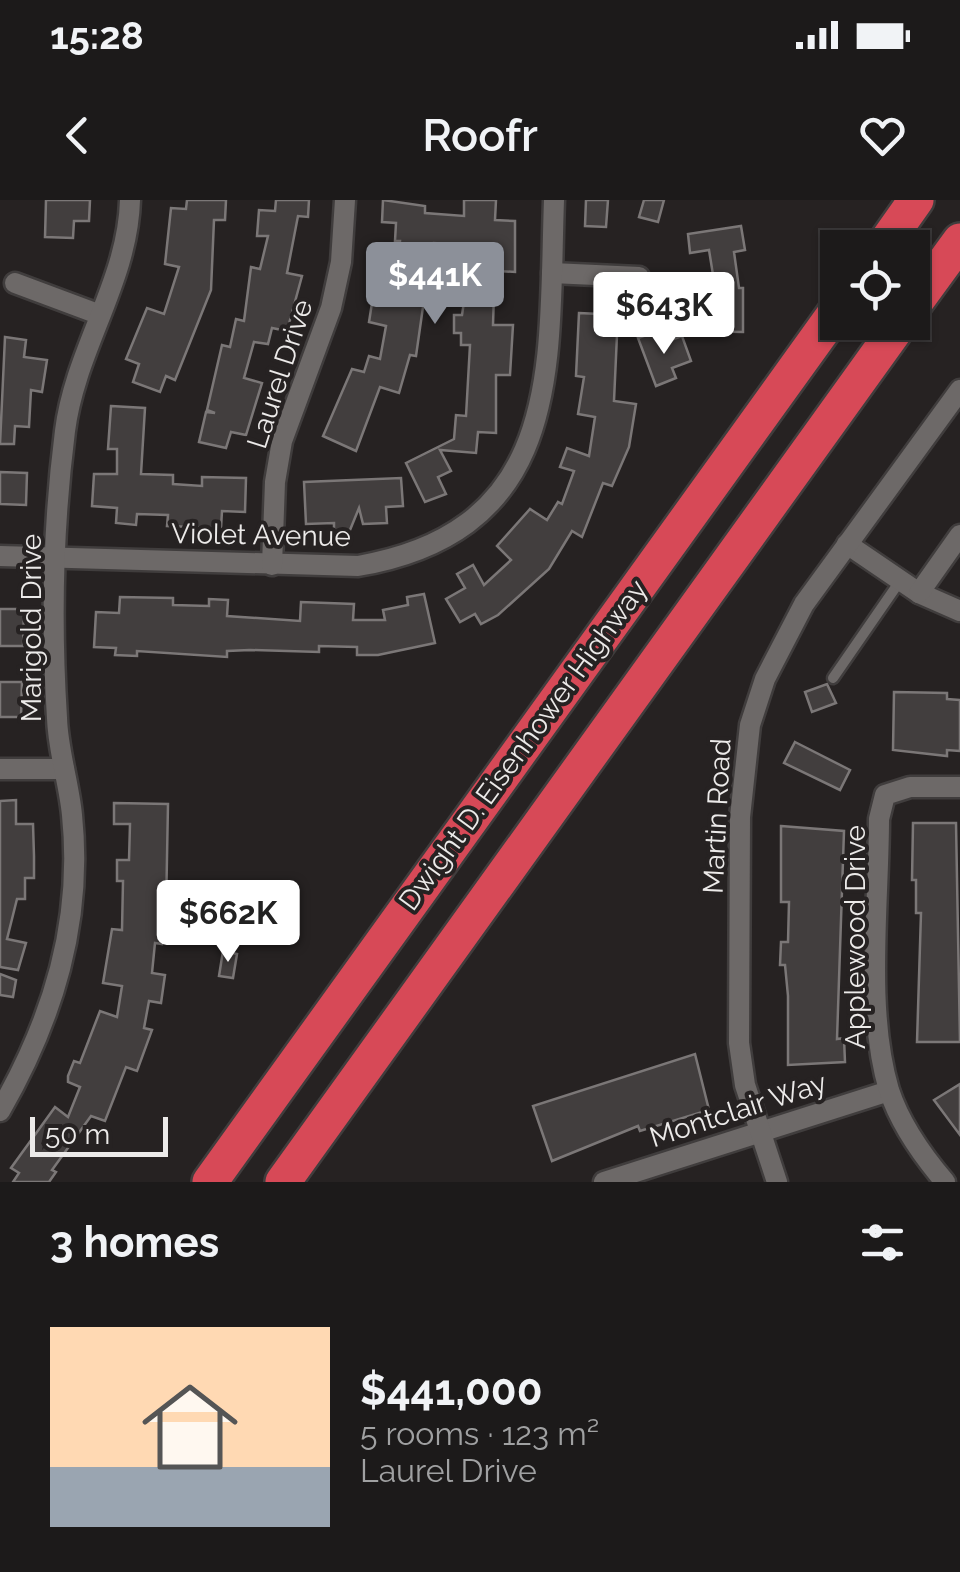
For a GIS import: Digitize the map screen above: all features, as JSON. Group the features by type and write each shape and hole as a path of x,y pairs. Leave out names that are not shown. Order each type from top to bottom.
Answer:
{"highway":[{"path":"895,230 916,200"},
{"path":"930,282 960,240"},
{"name":"Dwight D. Eisenhower Highway","path":"210,1182 820,334"},
{"path":"283,1182 888,340"}],"street":[{"name":"Marigold Drive","path":"0,1111 42,1029 64,961 75,859 54,673 66,426 98,314 126,243 130,200"},
{"name":"Laurel Drive","path":"272,565 275,482 282,440 331,308 341,262 345,200"},
{"name":"Violet Avenue","path":"0,556 358,566 390,560 452,533 490,501 521,460 541,412 547,381 554,200"},
{"path":"552,273 639,277"},
{"path":"14,283 98,314"},
{"name":"Martin Road","path":"777,1182 758,1132 739,1043 740,818 746,755 765,679 782,641 847,544 960,390"},
{"path":"919,593 960,536"},
{"path":"847,544 919,593 960,611"},
{"path":"0,769 64,769"},
{"name":"Applewood Drive","path":"945,1182 905,1127 890,1091 880,1048 879,819 884,795 910,787 960,787"},
{"name":"Montclair Way","path":"604,1182 636,1177 758,1132 890,1091"}],"lane":[{"path":"833,678 901,580"}],"building":[{"path":"46,200 90,200 89,221 74,221 73,238 45,237"},
{"path":"187,200 226,200 225,220 214,220 211,290 175,380 166,376 160,392 133,382 139,364 126,359 147,308 164,314 179,267 165,264 171,208 186,209"},
{"path":"276,200 309,200 308,217 298,216 287,273 302,276 287,331 272,328 268,344 254,342 244,378 262,383 246,435 231,432 226,448 199,442 206,412 215,413 207,410 222,345 230,347 236,319 244,321 251,267 260,269 268,236 257,236 259,210 275,211"},
{"path":"383,200 425,206 425,213 464,216 464,200 496,200 495,220 515,221 515,272 498,271 494,293 493,325 513,325 510,375 496,375 496,433 478,432 476,453 440,450 451,471 438,477 446,494 425,502 406,463 454,439 456,415 466,416 470,345 461,345 461,333 454,333 454,315 462,315 467,245 434,243 434,287 426,286 416,356 410,355 399,393 380,387 356,451 323,436 352,369 364,372 369,356 380,359 386,326 369,322 377,271 397,273 400,241 395,241 396,223 382,222"},
{"path":"586,200 608,200 606,227 585,226"},
{"path":"644,200 664,200 658,222 639,217"},
{"path":"741,226 745,250 734,252 739,288 743,288 743,332 686,331 686,311 703,311 703,287 715,287 709,250 690,253 688,234"},
{"path":"579,313 599,314 598,334 617,335 614,401 636,404 629,447 612,486 603,483 582,537 572,531 549,569 498,615 481,624 475,614 460,622 446,599 465,588 457,574 473,565 484,585 511,560 497,546 530,509 547,520 558,502 562,504 574,471 560,467 567,448 589,456 595,417 578,414 584,377 576,376"},
{"path":"655,332 660,344 682,336 691,361 672,368 676,378 656,386 638,338"},
{"path":"5,337 26,340 24,357 47,360 42,392 31,390 29,427 15,426 14,444 0,444"},
{"path":"111,406 145,408 141,474 173,475 173,484 202,486 202,477 246,478 245,512 222,511 221,528 167,526 168,515 137,514 136,525 116,523 117,508 92,506 94,474 117,474 117,449 108,449"},
{"path":"0,472 27,473 26,505 0,504"},
{"path":"401,478 403,506 386,507 387,523 363,524 359,508 350,530 334,531 334,523 306,524 304,482"},
{"path":"424,594 435,643 378,655 357,655 357,647 319,646 319,652 227,651 227,657 137,651 137,656 115,655 116,648 94,647 96,612 119,613 120,597 173,598 173,605 209,606 209,599 228,600 227,616 300,621 301,602 354,604 353,620 385,620 383,610 408,605 407,597"},
{"path":"0,609 24,609 23,646 0,646"},
{"path":"0,682 22,682 21,717 0,717"},
{"path":"827,684 836,703 812,712 805,692"},
{"path":"894,692 947,693 947,699 960,700 960,751 947,750 947,756 893,750"},
{"path":"795,742 850,770 840,790 784,763"},
{"path":"16,800 16,824 33,824 34,856 34,878 25,878 25,899 17,899 7,939 26,943 18,970 0,967 0,801"},
{"path":"114,803 168,804 166,911 162,944 155,943 152,973 165,975 161,1003 149,1001 144,1028 152,1030 137,1071 126,1067 105,1121 91,1116 52,1170 56,1172 49,1182 13,1182 19,1173 11,1168 55,1107 68,1117 80,1087 68,1082 68,1076 74,1061 80,1063 100,1011 117,1017 122,986 103,983 112,929 122,930 123,881 117,881 117,860 129,860 130,824 114,824"},
{"path":"913,823 956,823 960,1042 917,1042 921,913 916,913 916,880 912,880"},
{"path":"781,826 844,831 837,1039 844,1038 845,1062 788,1065 788,996 785,965 780,965 781,942 788,942 789,902 781,902"},
{"path":"223,951 237,954 233,978 219,976"},
{"path":"0,974 16,980 13,997 0,995"},
{"path":"695,1054 709,1110 640,1131 638,1126 552,1161 533,1106"},
{"path":"960,1084 960,1135 934,1100"}]}
